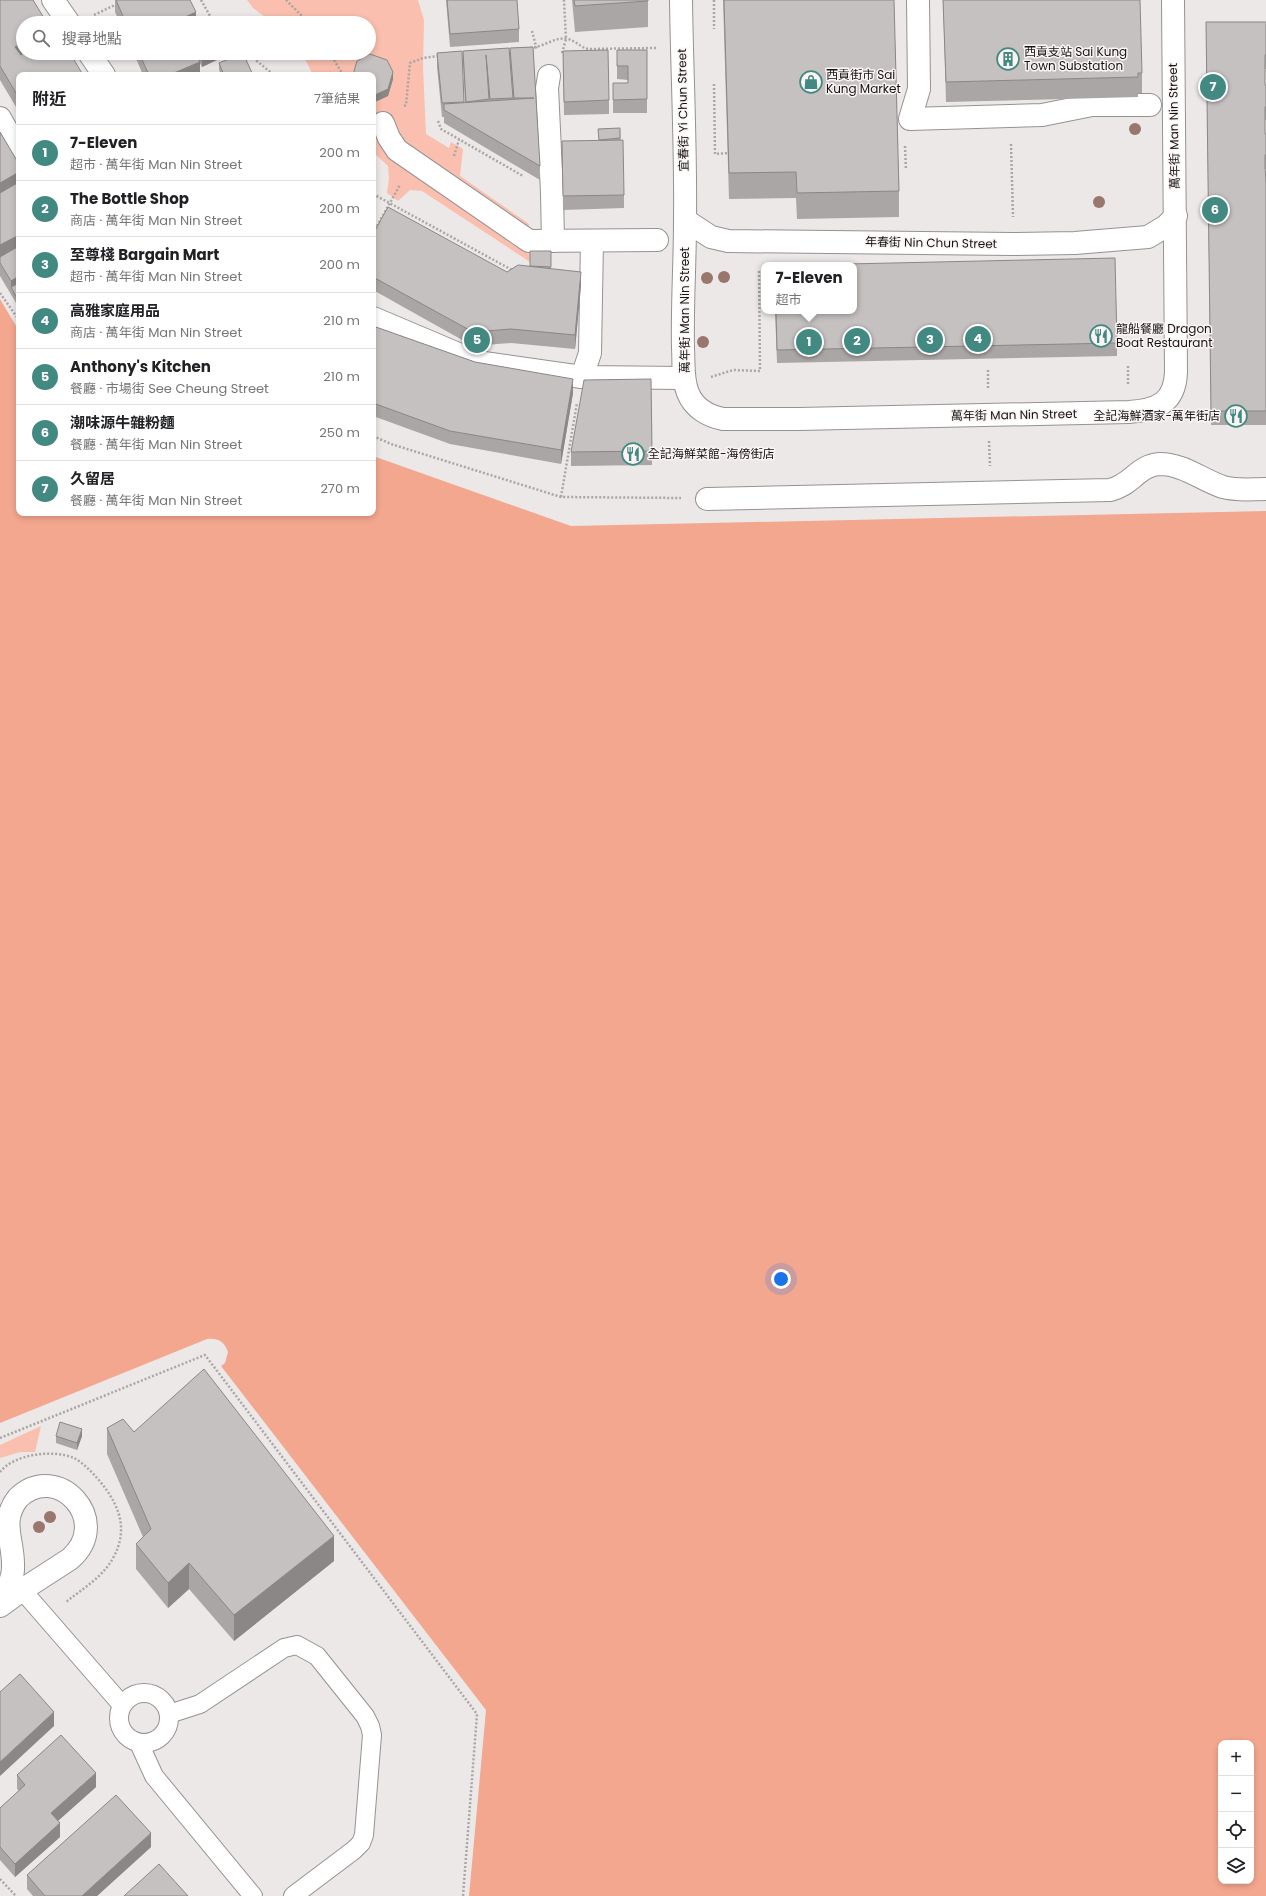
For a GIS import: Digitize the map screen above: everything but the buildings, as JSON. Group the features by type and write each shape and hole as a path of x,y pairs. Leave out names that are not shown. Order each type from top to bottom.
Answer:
{"street":[{"path":"53,0 64,16"},
{"name":"宜春街 Yi Chun Street","path":"681,0 685,220"},
{"path":"918,0 919,90 910,119 1010,117 1042,115 1092,105 1150,105"},
{"name":"萬年街 Man Nin Street","path":"685,220 682,319 684,378 688,393 696,406 708,415 723,419 799,419 1129,412 1145,411 1156,408 1169,397 1176,379 1176,216 1173,0"},
{"path":"94,60 102,72"},
{"path":"549,76 547,88 553,242"},
{"path":"0,118 16,147"},
{"path":"383,123 389,138 397,150 412,162 529,241 658,240"},
{"name":"年春街 Nin Chun Street","path":"685,220 711,237 728,241 1013,244 1138,239 1158,232 1176,216"},
{"path":"582,377 590,353 592,241"},
{"path":"376,319 477,362 582,377 684,378"},
{"path":"707,499 1110,490 1120,488 1145,468 1159,464 1176,466 1225,488 1237,490 1266,489"},
{"path":"0,1600 7,1590 12,1576 14,1563 6,1528 7,1515 12,1505 19,1497 29,1490 39,1487 58,1489 67,1492 82,1508 86,1519 85,1538 77,1553 0,1606"}],"lane":[{"path":"22,1590 122,1705"},
{"path":"169,1714 200,1704 284,1648 297,1645 317,1656 365,1716 372,1735 364,1835 361,1843 354,1850 293,1896"},
{"path":"139,1743 155,1741 162,1736 166,1730 169,1714 166,1705 153,1694 144,1693 132,1696 122,1705 119,1716 120,1728 125,1735 139,1743 154,1776 254,1896"}],"path":[{"path":"95,15 122,0"},
{"path":"200,0 210,16"},
{"path":"286,0 302,16"},
{"path":"549,76 554,64 563,51 566,39 564,0"},
{"path":"714,0 714,28"},
{"path":"532,31 537,53"},
{"path":"529,48 536,48 556,39 566,39 588,49 682,48"},
{"path":"383,123 406,105 410,62 423,58 446,56"},
{"path":"256,60 270,72"},
{"path":"334,60 341,72"},
{"path":"714,84 715,154 732,153"},
{"path":"1010,117 1013,244"},
{"path":"438,121 441,129 552,193"},
{"path":"455,153 459,140"},
{"path":"376,228 400,184"},
{"path":"376,196 514,271"},
{"path":"684,378 707,378 733,370 760,371 759,268"},
{"path":"0,293 16,316"},
{"path":"561,497 582,377"},
{"path":"376,437 391,444 561,497 707,499"},
{"path":"0,1438 205,1355 477,1714 463,1896"},
{"path":"0,1879 16,1896"}],"shaded area":[{"path":"247,0 418,0 424,20 423,67 426,134 449,148 451,142 463,149 460,176 529,224 530,262 422,191 410,190 398,201 387,193 389,178 388,166 376,155 376,72 312,72 306,60 376,60 376,16 264,16 253,8"},
{"path":"0,299 16,326 16,516 376,516 376,457 571,526 1266,511 1266,1896 469,1896 486,1710 221,1366 225,1363 228,1352 225,1345 214,1339 207,1339 0,1423"},
{"path":"41,1426 35,1452 20,1452 0,1458 0,1445"}],"place":[{"name":"西貢支站 Sai Kung Town Substation","path":"1008,59"},
{"name":"西貢街市 Sai Kung Market","path":"811,82"},
{"name":"久留居","path":"1213,87"},
{"name":"潮味源牛雜粉麵","path":"1215,210"},
{"name":"龍船餐廳 Dragon Boat Restaurant","path":"1101,336"},
{"name":"高雅家庭用品","path":"978,339"},
{"name":"Anthony's Kitchen","path":"477,340"},
{"name":"至尊棧 Bargain Mart","path":"930,340"},
{"name":"The Bottle Shop","path":"857,341"},
{"name":"7-Eleven","path":"809,342"},
{"name":"全記海鮮酒家-萬年街店","path":"1236,416"},
{"name":"全記海鮮菜館-海傍街店","path":"633,454"}]}
